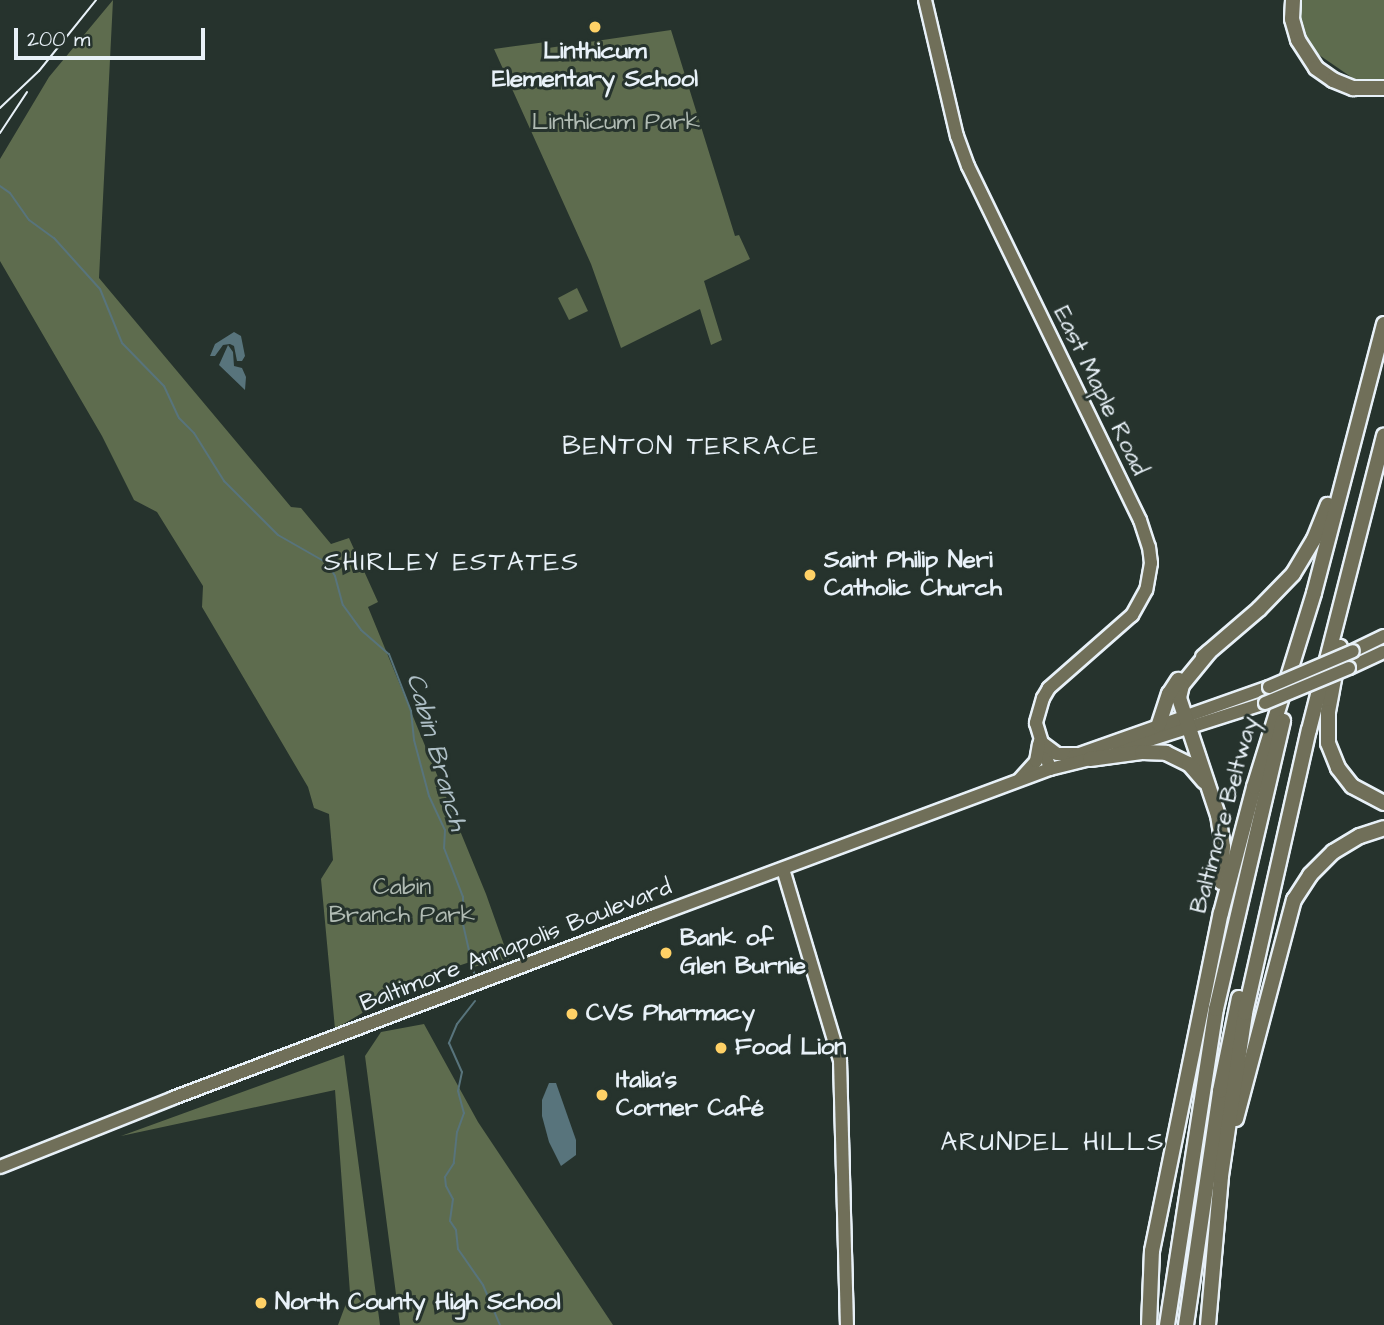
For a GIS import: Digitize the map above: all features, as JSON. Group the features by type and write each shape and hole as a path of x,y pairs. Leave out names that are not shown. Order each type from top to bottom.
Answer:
{"highway":[{"path":"1293,0 1292,19 1298,40 1316,68 1333,80 1353,88 1384,88"},
{"name":"Baltimore Beltway","path":"1149,1325 1152,1251 1201,1007 1242,830 1314,593 1384,324"},
{"path":"1208,1325 1213,1254 1232,1092 1245,1013 1310,730 1384,435"},
{"path":"1159,724 1175,683 1278,591 1305,556 1322,522 1353,438"},
{"path":"1167,1325 1216,1009 1314,593"},
{"path":"1340,610 1341,642 1328,712 1328,743 1338,768 1352,786 1384,803"},
{"path":"1201,1007 1223,862 1222,833 1179,692 1209,652"},
{"path":"1186,1325 1218,1102 1236,1012 1276,836 1310,730"},
{"path":"1084,757 1142,752 1166,753 1189,765 1211,791"},
{"path":"1213,1254 1237,1116 1287,916 1301,888 1322,862 1346,844 1384,828"}],"main road":[{"name":"East Maple Road","path":"925,0 957,136 968,166 1140,520 1149,547 1150,575 1140,603 1115,632 1049,688 1036,714 1040,741 1049,769"},
{"name":"Baltimore Annapolis Boulevard","path":"1084,757 1159,724 1187,723 1384,636"},
{"name":"Baltimore Annapolis Boulevard","path":"0,1167 173,1098 1049,769 1187,723 1265,703 1384,652"},
{"path":"1018,782 1035,761 1040,741 1057,754 1084,757"},
{"path":"783,869 841,1060 847,1325"}],"green space":[{"name":"Cabin Branch Park","path":"113,0 99,278 291,507 301,508 331,544 349,538 378,602 368,607 486,894 509,959 473,967 470,962 422,978 335,1029 321,879 333,860 329,814 314,808 308,787 202,607 203,586 157,512 134,500 102,436 0,261 0,159 49,77"},
{"path":"1301,0 1384,0 1384,79 1354,79 1309,48 1300,18"},
{"name":"Linthicum Park","path":"671,30 735,236 739,235 750,259 704,281 722,340 711,345 700,309 621,348 591,264 494,49 546,42 548,48"},
{"path":"577,288 588,311 569,320 558,298"},
{"path":"424,1024 478,1122 613,1325 400,1325 365,1056 381,1032"},
{"path":"344,1055 380,1325 338,1325 350,1293 335,1090 121,1136"}],"water":[{"path":"234,332 241,336 245,356 242,361 237,361 234,346 230,344 223,345 215,356 210,356 215,344"},
{"path":"228,345 233,352 234,366 242,368 246,377 245,390 219,365"},
{"path":"549,1083 556,1083 576,1140 576,1155 561,1166 549,1142 542,1116 542,1100"}],"waterway":[{"name":"Cabin Branch","path":"0,186 10,193 29,220 54,238 100,289 122,343 164,386 179,418 194,433 224,481 278,535 327,563 335,576 343,605 361,630 389,654 411,711 414,740 429,796 445,830 444,848 463,897 463,924 474,973"},
{"name":"Cabin Branch","path":"475,1001 457,1024 449,1043 462,1072 458,1091 464,1113 457,1132 454,1163 445,1177 446,1186 453,1199 450,1221 456,1230 458,1249 483,1285 500,1325"}],"tram line":[{"path":"0,108 39,71 96,0"},
{"path":"0,133 27,92"}],"place":[{"name":"Linthicum Elementary School","path":"595,27"},
{"name":"Saint Philip Neri Catholic Church","path":"810,575"},
{"name":"Bank of Glen Burnie","path":"666,953"},
{"name":"CVS Pharmacy","path":"572,1014"},
{"name":"Food Lion","path":"721,1048"},
{"name":"Italia's Corner Café","path":"602,1095"},
{"name":"North County High School","path":"261,1303"}],"district":[{"name":"BENTON TERRACE","path":"691,447"},
{"name":"SHIRLEY ESTATES","path":"452,563"},
{"name":"ARUNDEL HILLS","path":"1053,1143"}]}
